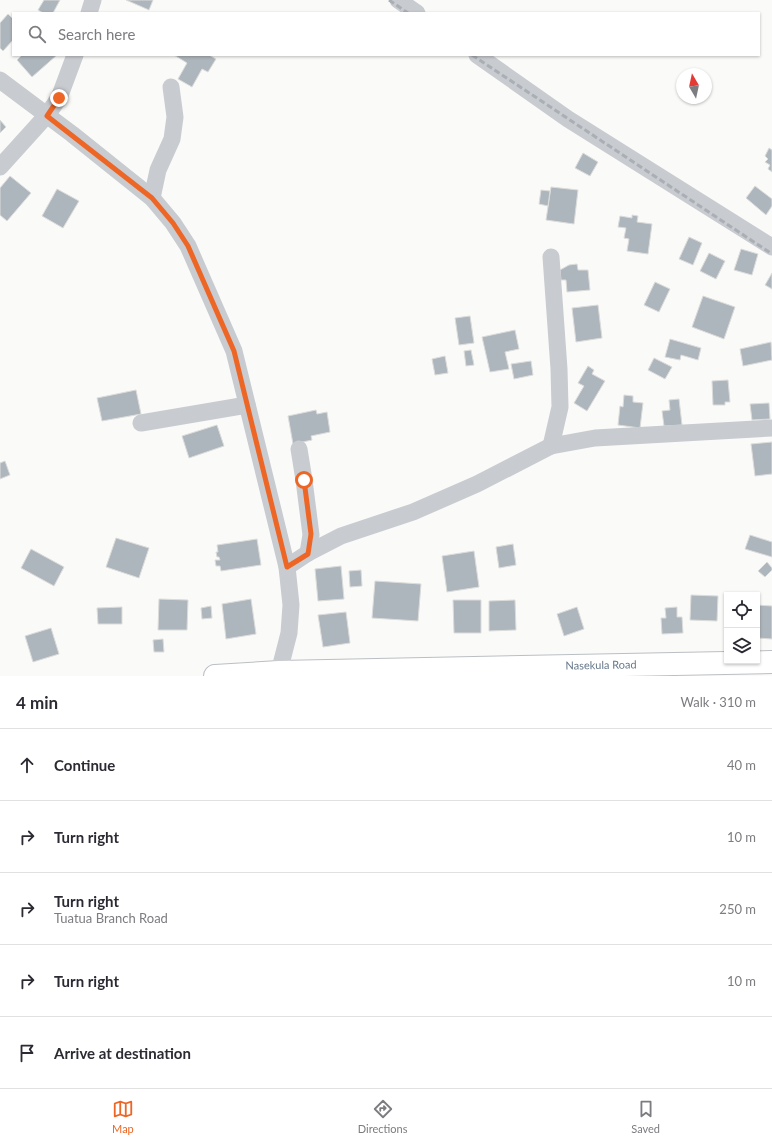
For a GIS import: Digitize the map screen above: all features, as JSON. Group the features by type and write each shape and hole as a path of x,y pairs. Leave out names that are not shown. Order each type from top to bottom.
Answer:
{"main road":[{"name":"Nasekula Road","path":"215,676 691,670 772,662"}],"street":[{"path":"89,12 93,0"},
{"path":"398,0 416,12"},
{"path":"0,167 47,116 59,98 75,56"},
{"path":"478,56 568,119 723,218 772,247"},
{"path":"0,80 152,198 173,223 188,246 234,351 287,567 291,605 289,633 279,674"},
{"path":"152,198 158,170 172,139 175,117 171,87"},
{"path":"551,257 559,368 560,407 551,446"},
{"path":"141,423 247,405"},
{"path":"287,567 342,536 413,512 477,484 551,446 595,438 772,428"},
{"path":"298,449 304,480 311,534 308,554"}],"building":[{"path":"44,0 60,0 54,12 41,12 38,10"},
{"path":"126,0 153,0 149,10"},
{"path":"8,14 12,18 12,41 3,51 0,48 0,23"},
{"path":"21,56 56,56 32,77 17,60"},
{"path":"176,56 211,56 216,59 208,72 202,69 192,87 178,79 187,63"},
{"path":"0,120 6,127 0,133"},
{"path":"769,148 772,150 772,172 768,169 770,165 765,162 768,159 765,156"},
{"path":"583,153 598,162 590,176 575,168"},
{"path":"10,176 31,193 7,221 0,215 0,188"},
{"path":"755,186 772,199 772,206 766,215 746,198"},
{"path":"551,187 578,190 574,224 546,220"},
{"path":"57,189 79,201 63,228 42,216"},
{"path":"541,190 550,191 548,206 539,204"},
{"path":"632,215 638,216 637,222 652,224 648,254 627,251 629,239 624,238 626,228 618,227 620,216 632,218"},
{"path":"689,237 702,243 693,265 679,259"},
{"path":"741,249 758,254 752,275 734,270"},
{"path":"709,253 725,261 716,279 700,271"},
{"path":"577,264 578,270 588,270 590,290 567,292 566,280 561,280 560,270 569,265"},
{"path":"772,273 772,289 765,285"},
{"path":"655,282 670,289 659,312 644,305"},
{"path":"703,296 735,307 724,339 692,327"},
{"path":"598,305 602,338 576,342 572,308"},
{"path":"470,316 474,343 459,345 455,318"},
{"path":"515,330 519,349 505,352 509,369 490,372 482,337"},
{"path":"670,339 701,348 698,360 681,355 680,360 665,357"},
{"path":"771,342 772,360 743,366 740,349"},
{"path":"471,350 474,365 466,366 464,351"},
{"path":"445,356 448,373 435,375 432,359"},
{"path":"654,358 672,367 665,379 648,370"},
{"path":"531,361 533,375 514,379 511,364"},
{"path":"588,366 594,370 592,374 605,381 587,411 574,403 584,386 578,383"},
{"path":"728,380 730,402 725,402 725,405 713,405 712,381"},
{"path":"136,390 141,414 102,421 97,398"},
{"path":"624,395 633,396 633,402 643,403 640,428 618,425 620,406 623,407"},
{"path":"679,399 682,425 664,426 662,411 670,410 669,400"},
{"path":"769,403 770,419 752,420 750,404"},
{"path":"316,410 317,414 327,412 330,432 311,436 312,440 293,444 288,416"},
{"path":"217,425 224,446 189,458 182,436"},
{"path":"772,442 772,474 755,476 751,444"},
{"path":"5,461 10,475 0,479 0,463"},
{"path":"750,535 772,542 772,557 745,549"},
{"path":"116,538 149,548 139,578 106,567"},
{"path":"257,539 261,565 221,571 220,566 216,566 215,560 220,560 219,557 217,557 216,552 218,552 217,545"},
{"path":"513,544 516,565 499,568 496,547"},
{"path":"31,549 64,567 54,586 21,568"},
{"path":"474,551 479,587 447,592 442,556"},
{"path":"767,562 772,570 765,577 758,571"},
{"path":"341,566 344,599 318,601 315,569"},
{"path":"361,570 362,586 350,587 349,571"},
{"path":"375,581 421,584 418,621 372,618"},
{"path":"691,595 718,596 717,621 690,620"},
{"path":"159,599 188,600 187,630 158,630"},
{"path":"251,599 256,634 226,639 222,604"},
{"path":"453,600 481,600 481,633 454,633"},
{"path":"515,600 516,630 489,631 489,601"},
{"path":"760,605 772,606 772,639 760,638"},
{"path":"211,606 212,618 202,619 201,608"},
{"path":"122,607 122,624 98,624 97,608"},
{"path":"577,607 584,629 564,636 557,614"},
{"path":"677,607 677,617 682,617 683,633 662,634 661,618 666,618 665,608"},
{"path":"346,612 350,643 323,647 318,615"},
{"path":"51,628 59,654 33,662 25,636"},
{"path":"163,639 164,652 154,652 153,640"}],"railway":[{"path":"389,0 407,12"},
{"path":"474,56 772,254"}],"route":[{"path":"59,98 47,116 72,134 152,198 173,223 188,246 234,351 281,537 287,567 308,554 311,534 304,480"}]}
